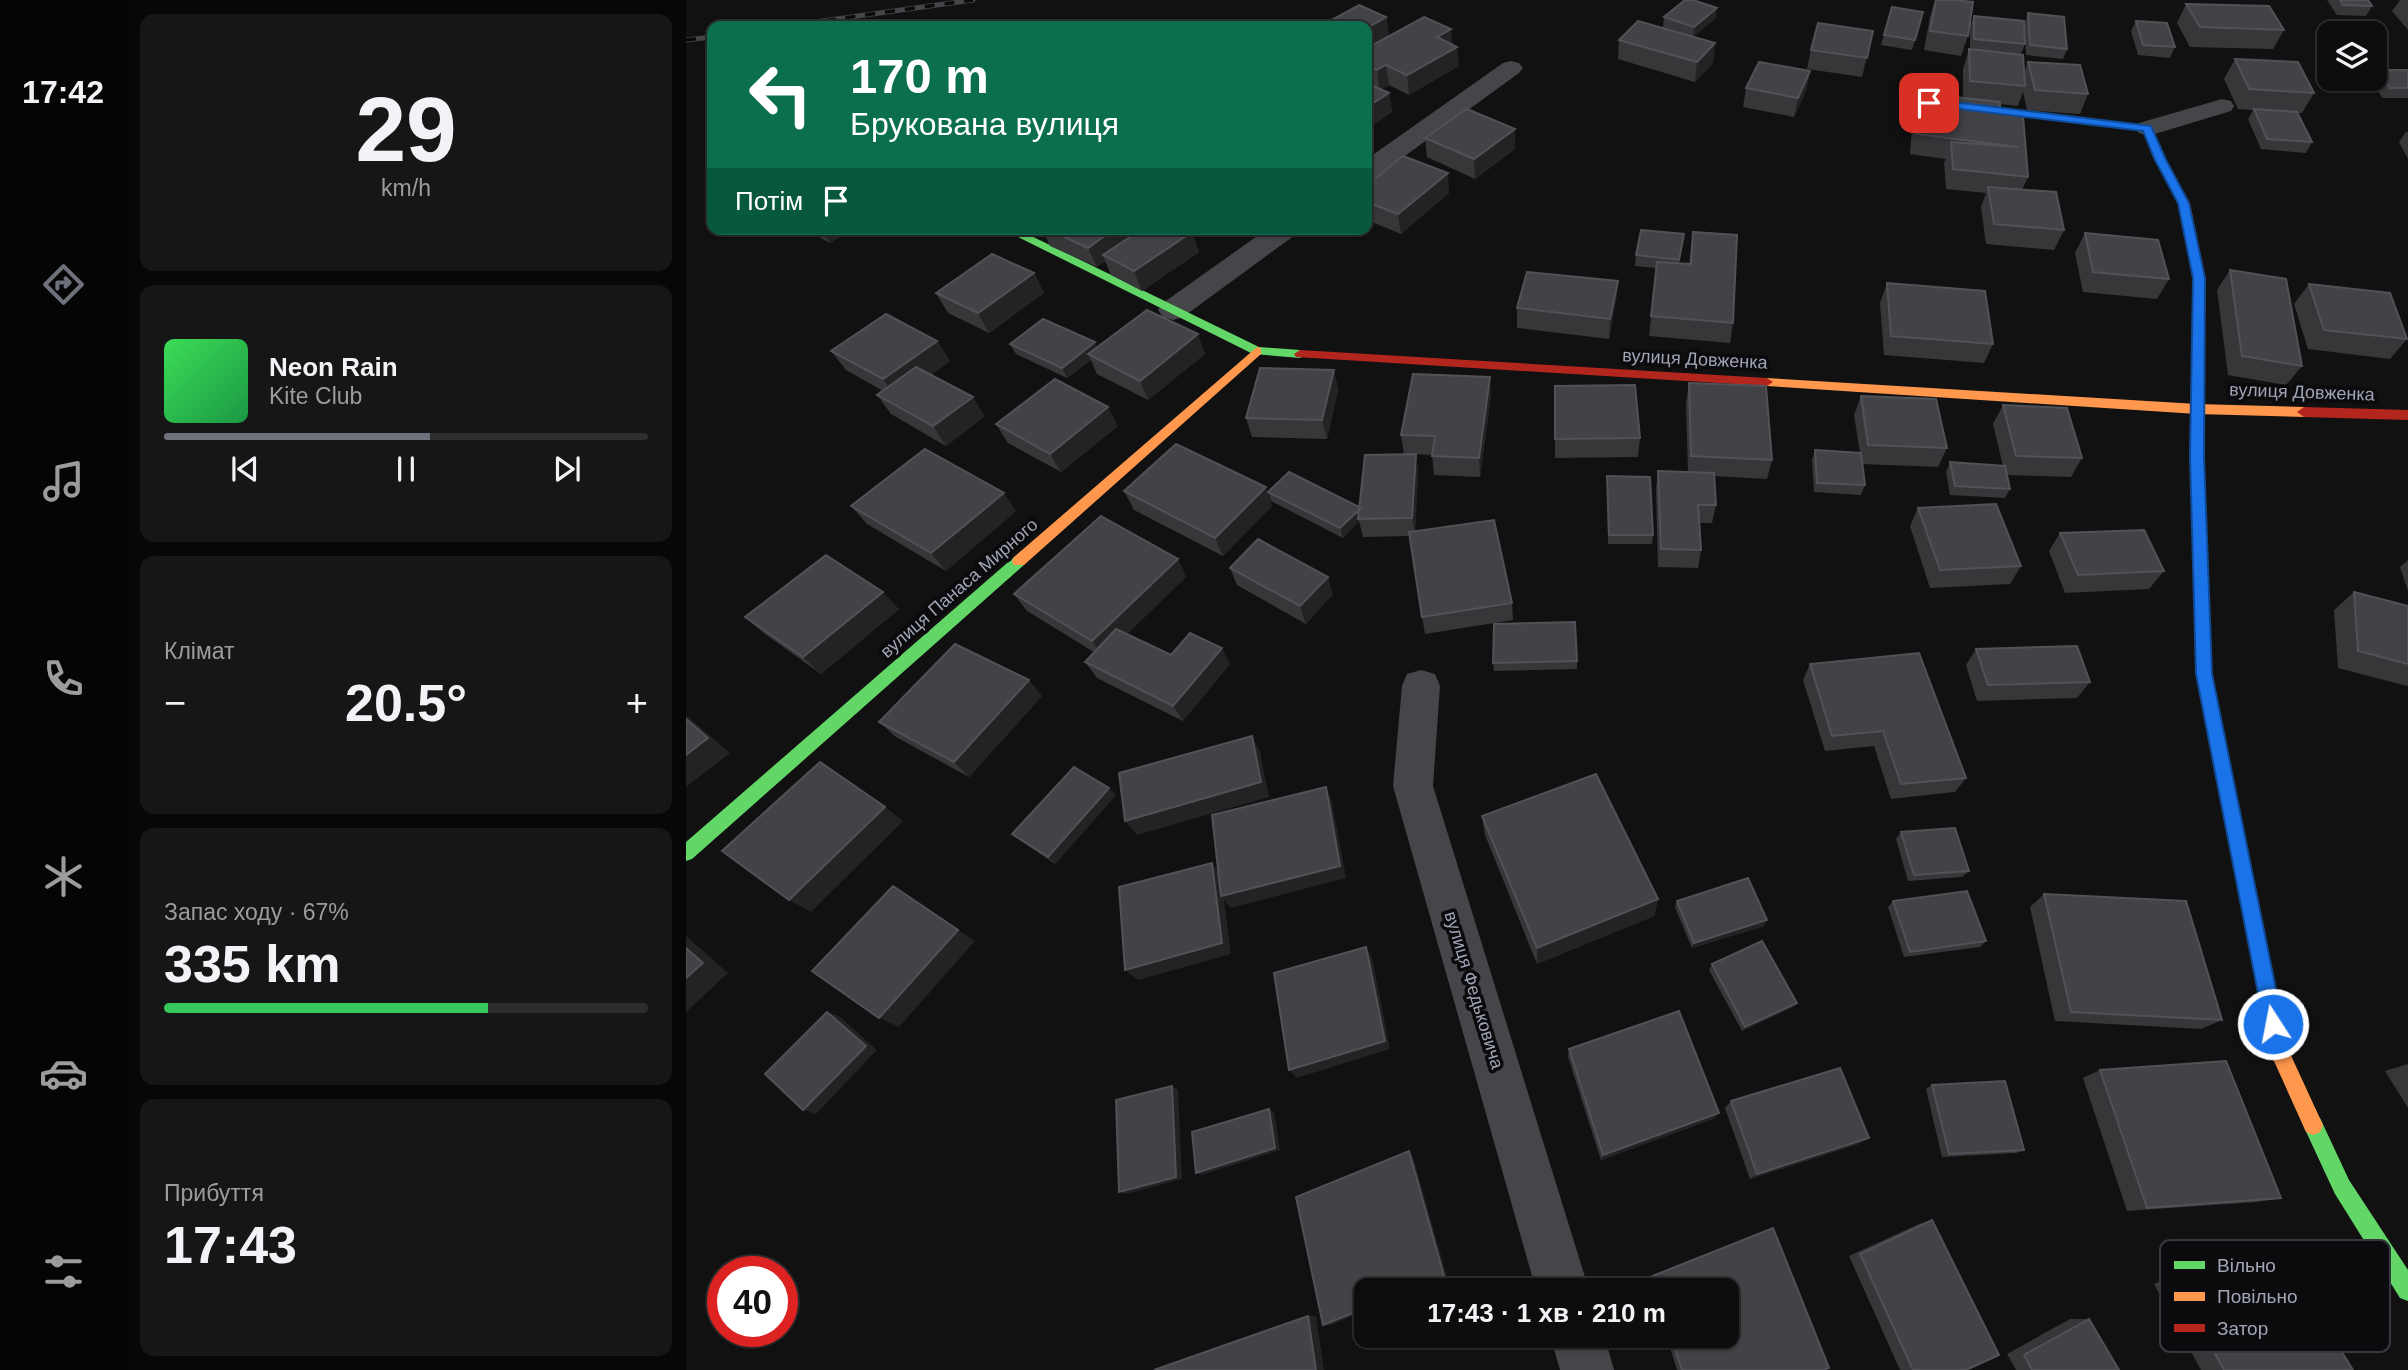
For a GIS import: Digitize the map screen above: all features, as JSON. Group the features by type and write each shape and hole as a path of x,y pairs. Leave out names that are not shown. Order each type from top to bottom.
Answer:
{"street":[{"path":"1372,167 1511,68"},
{"path":"1929,103 2148,128 2222,106"},
{"path":"2148,128 2160,160 2184,203 2199,278 2197,408 2204,674 2278,1050 2342,1187 2376,1240"},
{"name":"вулиця Довженка","path":"1019,235 1258,351 2197,408 2408,415"},
{"path":"1173,310 1278,235"},
{"name":"вулиця Панаса Мирного","path":"686,853 1258,351"},
{"name":"вулиця Федьковича","path":"1420,686 1413,786 1559,1278"},
{"path":"2390,1262 2408,1290"},
{"path":"1581,1348 1587,1370"}],"building":[{"path":"1685,0 1717,8 1694,27 1664,17"},
{"path":"1936,0 1973,2 1968,36 1930,31"},
{"path":"2340,0 2368,0 2372,6 2343,5"},
{"path":"2186,4 2269,6 2284,30 2200,27"},
{"path":"1359,5 1386,17 1372,25 1372,21 1330,21"},
{"path":"1892,7 1923,12 1915,40 1884,35"},
{"path":"2028,13 2064,17 2067,49 2030,45"},
{"path":"1974,16 2024,21 2025,44 1974,39"},
{"path":"1424,17 1451,29 1437,37 1457,47 1407,75 1386,65 1377,70 1372,68 1372,45"},
{"path":"1638,21 1715,43 1697,62 1619,40"},
{"path":"2136,21 2167,23 2175,47 2143,45"},
{"path":"1818,23 1873,31 1867,58 1811,50"},
{"path":"1969,49 2023,55 2025,86 1970,81"},
{"path":"2235,59 2298,62 2314,93 2249,89"},
{"path":"1759,62 1810,71 1798,98 1746,88"},
{"path":"2028,62 2080,65 2088,94 2035,90"},
{"path":"2387,70 2408,70 2408,88 2390,88 2387,84"},
{"path":"1372,85 1389,93 1372,104"},
{"path":"1919,93 2000,102 2000,113 2023,116 2028,177 1953,169 1951,142 2018,147 1916,134"},
{"path":"1467,109 1515,129 1474,159 1425,138"},
{"path":"2254,109 2297,112 2312,142 2267,139"},
{"path":"1403,156 1448,173 1398,214 1372,204 1372,181"},
{"path":"1988,187 2056,192 2064,230 1994,224"},
{"path":"1641,230 1684,234 1679,260 1636,255"},
{"path":"1693,232 1737,235 1733,323 1651,316 1657,262 1691,264"},
{"path":"2085,233 2158,240 2169,279 2093,272"},
{"path":"1060,235 1106,235 1088,248"},
{"path":"1133,235 1188,235 1134,271 1103,255"},
{"path":"992,254 1034,273 978,313 936,293"},
{"path":"2230,270 2286,279 2302,366 2242,356"},
{"path":"1527,272 1618,281 1610,319 1517,308"},
{"path":"1887,283 1985,291 1993,344 1891,336"},
{"path":"2309,284 2390,293 2407,339 2324,330"},
{"path":"1147,310 1198,334 1140,381 1088,354"},
{"path":"886,314 937,341 883,379 831,351"},
{"path":"1043,319 1095,342 1062,368 1010,344"},
{"path":"916,367 973,397 933,426 877,395"},
{"path":"1260,368 1334,370 1322,420 1246,418"},
{"path":"1413,374 1490,377 1479,458 1432,456 1435,436 1401,435"},
{"path":"1055,379 1108,407 1050,454 996,424"},
{"path":"1689,383 1766,386 1772,460 1691,456"},
{"path":"1635,385 1640,438 1555,439 1555,386"},
{"path":"1861,396 1936,399 1947,448 1868,445"},
{"path":"2003,405 2067,408 2082,458 2016,456"},
{"path":"1176,444 1266,487 1215,538 1124,491"},
{"path":"925,449 1004,493 931,553 851,506"},
{"path":"1815,450 1861,453 1865,485 1817,483"},
{"path":"1416,454 1412,518 1358,519 1365,455"},
{"path":"1950,462 2005,466 2010,489 1955,486"},
{"path":"1658,471 1714,473 1716,505 1698,505 1701,550 1661,549"},
{"path":"1289,472 1361,508 1340,528 1268,492"},
{"path":"1607,476 1650,477 1653,535 1609,535"},
{"path":"1996,504 2021,566 1940,570 1918,508"},
{"path":"1101,516 1178,559 1092,641 1014,594"},
{"path":"1494,520 1512,603 1422,617 1409,532"},
{"path":"2144,530 2164,571 2078,575 2060,533"},
{"path":"1258,539 1328,577 1300,606 1230,568"},
{"path":"826,555 883,592 803,657 745,617"},
{"path":"2354,592 2408,606 2408,664 2358,651"},
{"path":"1575,622 1577,661 1493,663 1494,624"},
{"path":"1116,629 1171,655 1190,633 1222,648 1173,706 1085,662"},
{"path":"955,644 1029,680 954,762 879,722"},
{"path":"2077,646 2090,682 1988,685 1976,649"},
{"path":"1919,653 1966,778 1901,784 1883,731 1832,736 1810,664"},
{"path":"686,719 708,738 686,755"},
{"path":"1252,736 1261,782 1125,821 1119,773"},
{"path":"820,762 885,807 789,900 722,851"},
{"path":"1074,767 1109,788 1048,857 1012,834"},
{"path":"1596,774 1658,899 1537,948 1482,816"},
{"path":"1326,787 1340,866 1221,896 1212,815"},
{"path":"1955,828 1969,871 1914,875 1901,832"},
{"path":"1212,863 1222,943 1125,970 1119,887"},
{"path":"1748,878 1767,920 1694,943 1677,901"},
{"path":"893,886 958,930 879,1018 812,971"},
{"path":"1967,891 1986,941 1910,952 1893,901"},
{"path":"2044,894 2186,901 2222,1020 2071,1012"},
{"path":"1762,941 1797,1003 1745,1027 1712,964"},
{"path":"1366,947 1385,1041 1289,1070 1274,973"},
{"path":"686,948 703,963 686,978"},
{"path":"1679,1011 1719,1113 1603,1155 1569,1049"},
{"path":"827,1012 866,1046 803,1110 765,1074"},
{"path":"2226,1061 2281,1198 2147,1208 2100,1070"},
{"path":"1840,1068 1869,1138 1757,1174 1731,1101"},
{"path":"2005,1081 2024,1150 1949,1154 1932,1085"},
{"path":"1172,1086 1176,1177 1119,1192 1116,1100"},
{"path":"1269,1109 1275,1148 1196,1173 1192,1132"},
{"path":"1409,1151 1444,1276 1354,1278 1354,1312 1323,1325 1296,1197"},
{"path":"1932,1220 1999,1355 1966,1370 1913,1370 1860,1254"},
{"path":"1773,1228 1829,1368 1682,1370 1674,1348 1739,1348 1739,1278 1650,1277"},
{"path":"1308,1316 1316,1370 1154,1370"},
{"path":"2089,1319 2119,1370 2032,1370 2024,1355"},
{"path":"2214,1352 2342,1352 2353,1370 2224,1370"}],"railway":[{"path":"822,21 973,0"},
{"path":"686,40 707,38"}],"traffic: fast":[{"path":"1019,235 1257,351 1300,354"},
{"path":"2199,276 2197,457 2200,558"},
{"path":"686,853 1019,561"},
{"path":"2313,1125 2342,1187 2376,1240"},
{"path":"2390,1262 2408,1290"}],"traffic: slow":[{"path":"1019,561 1257,351"},
{"path":"1767,382 2197,409 2304,412"},
{"path":"2200,558 2204,674 2279,1050 2313,1125"}],"traffic: jam":[{"path":"1949,105 2148,128 2160,160 2184,203 2199,276"},
{"path":"1300,354 1767,382"},
{"path":"2304,412 2408,415"}],"route":[{"path":"1929,103 2148,128 2160,160 2184,203 2199,278 2197,457 2204,674 2273,1024"}]}
